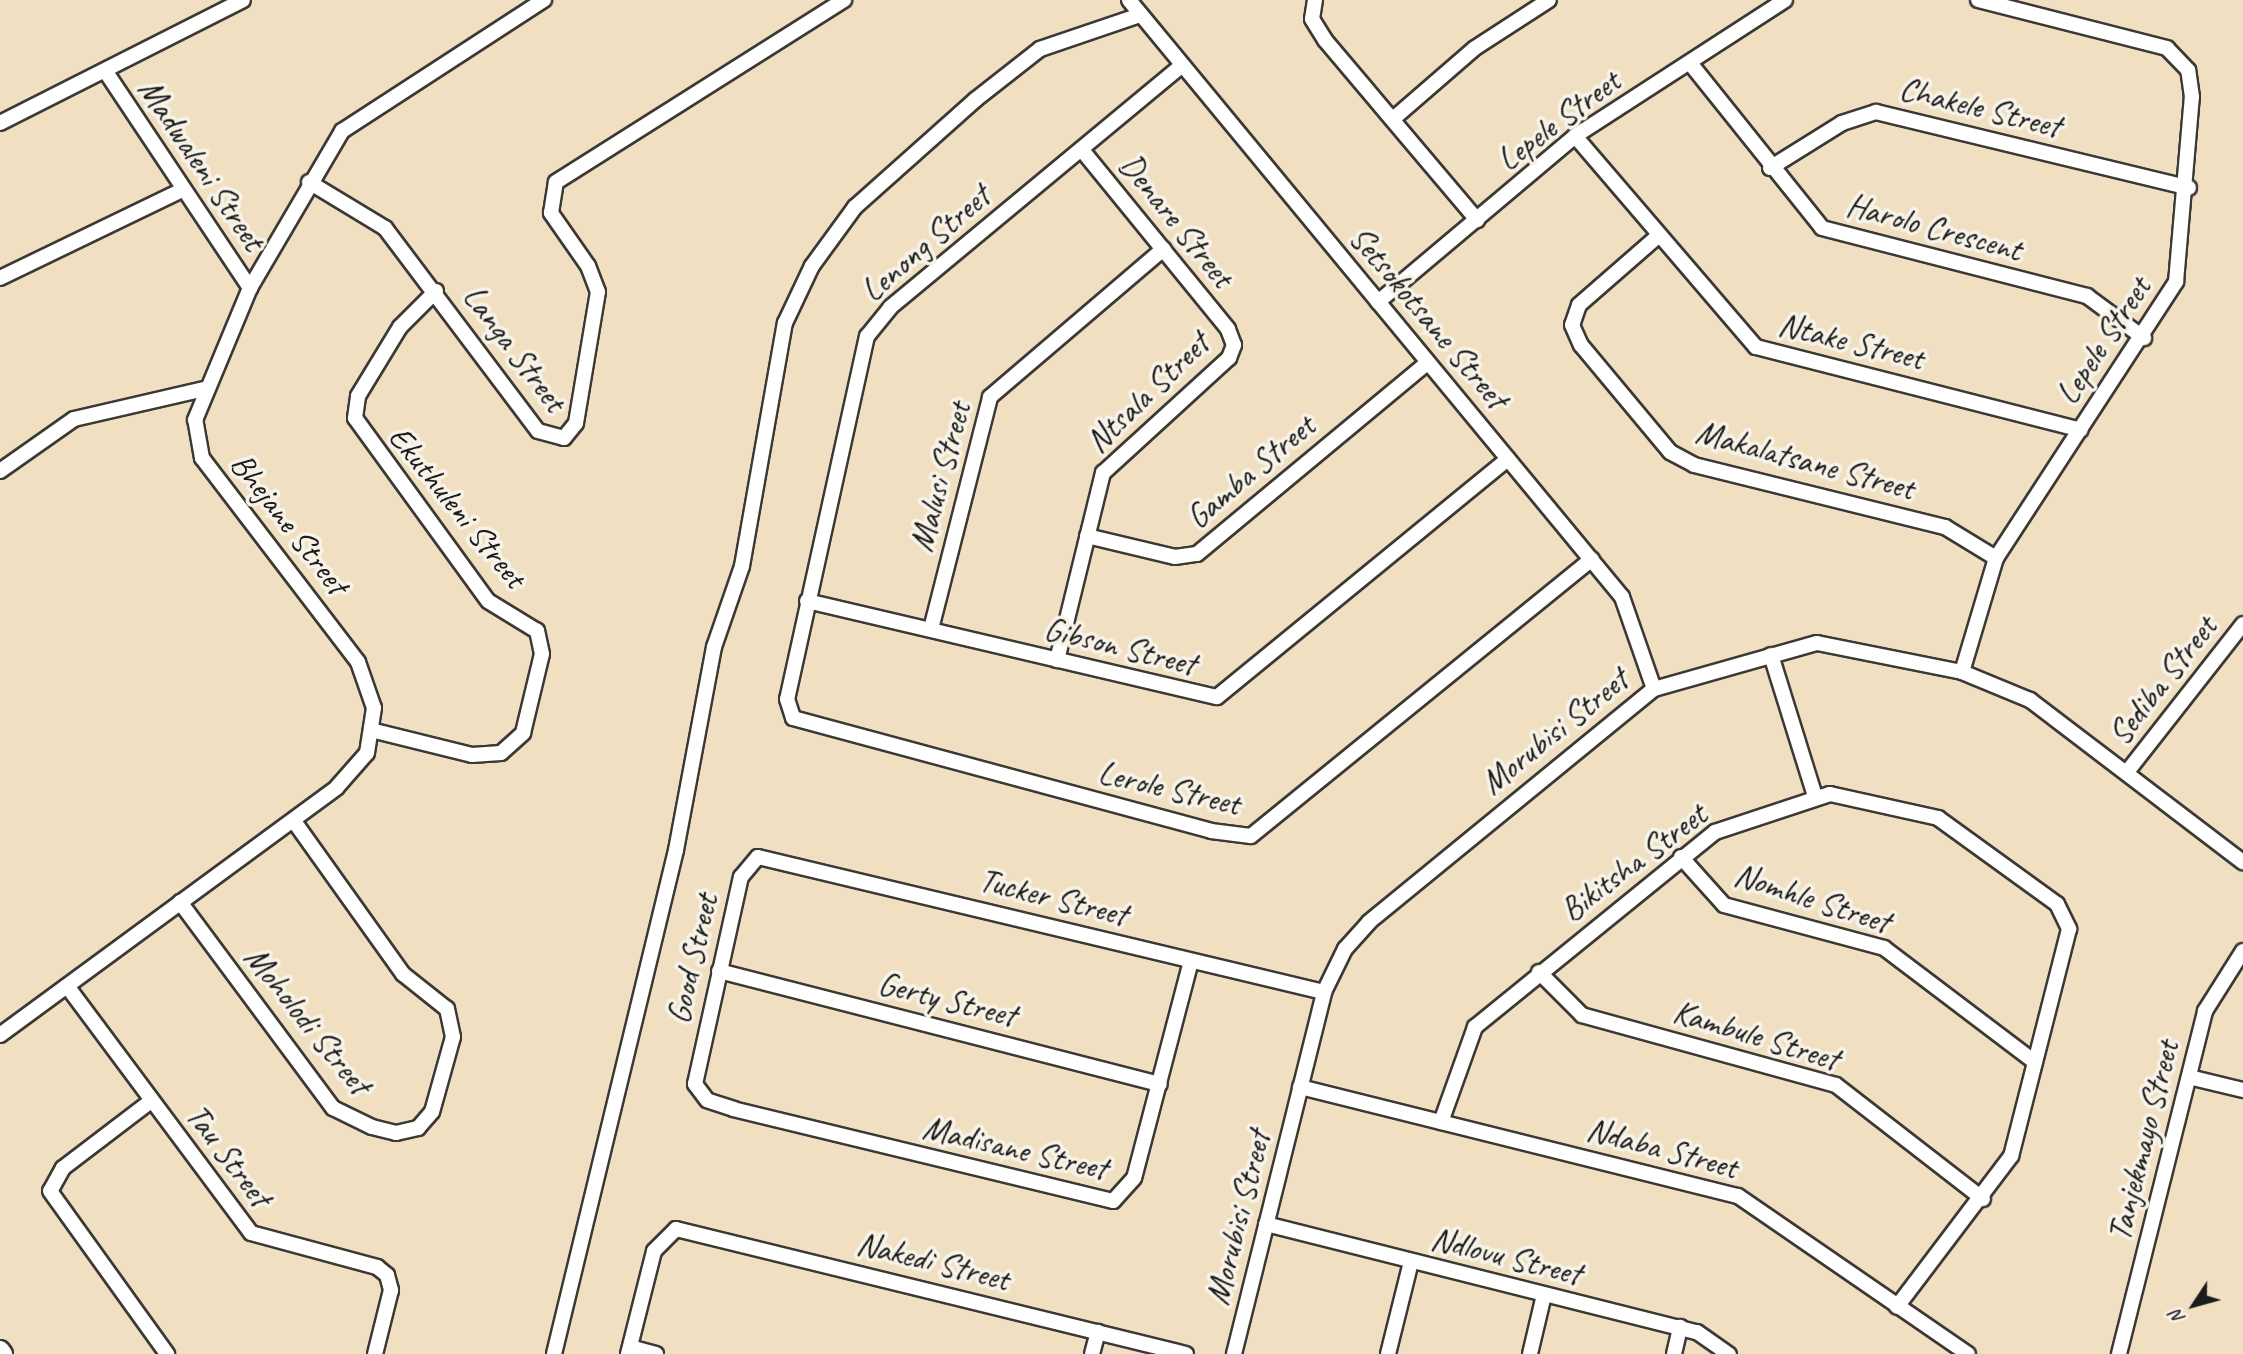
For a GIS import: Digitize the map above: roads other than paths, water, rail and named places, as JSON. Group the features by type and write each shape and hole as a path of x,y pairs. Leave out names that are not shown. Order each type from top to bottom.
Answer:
{"street":[{"path":"0,123 106,72 243,0"},
{"name":"Langa Street","path":"309,182 385,228 436,291 538,431 564,438 576,423 598,292 588,266 551,213 556,182 844,0"},
{"name":"Setsokotsane Street","path":"1129,0 1592,559 1634,621 1654,689"},
{"path":"1315,0 1317,29 1477,220"},
{"path":"1393,119 1475,48 1549,0"},
{"name":"Lepele Street","path":"1378,302 1575,136 1785,0"},
{"name":"Lepele Street","path":"1962,672 1996,558 2144,338 2176,282 2189,188 2192,97 2188,71 2176,54 2158,44 1978,0"},
{"name":"Bhejane Street","path":"375,731 369,687 358,662 202,458 195,420 204,388 250,288 309,182 354,120 535,3"},
{"path":"554,1354 676,850 714,647 742,566 785,323 812,266 855,207 975,100 1040,50 1140,15"},
{"name":"Harolo Crescent","path":"1690,63 1770,168 1829,231 2087,296 2144,338"},
{"name":"Lenong Street","path":"787,699 863,350 874,324 1181,66"},
{"name":"Madwaleni Street","path":"106,72 180,191 250,288"},
{"name":"Chakele Street","path":"1770,168 1849,120 1876,112 2189,188"},
{"name":"Ntake Street","path":"1575,136 1658,236 1756,347 2081,430"},
{"name":"Denare Street","path":"1081,149 1228,329"},
{"path":"0,278 180,191"},
{"name":"Makalatsane Street","path":"1658,236 1578,305 1573,325 1581,345 1670,452 1694,465 1945,527 1996,558"},
{"name":"Malusi Street","path":"931,629 990,397 1163,249"},
{"name":"Ekuthuleni Street","path":"375,731 472,755 501,753 523,733 542,654 537,631 488,601 355,418 358,397 400,327 436,291"},
{"name":"Ntsala Street","path":"1057,660 1087,536 1108,464 1229,358 1234,345 1228,329"},
{"name":"Gamba Street","path":"1087,536 1175,557 1197,554 1428,362"},
{"path":"0,471 74,419 204,388"},
{"name":"Gibson Street","path":"807,601 931,629 1200,697 1230,692 1508,459"},
{"name":"Lerole Street","path":"787,699 793,718 817,729 1251,836 1592,559"},
{"name":"Sediba Street","path":"2127,772 2240,633"},
{"name":"Morubisi Street","path":"1234,1354 1324,992 1345,949 1368,922 1654,689 1771,655 1836,643 1962,672 2030,701 2243,862"},
{"path":"1771,655 1815,796"},
{"path":"0,1035 293,820 357,767 375,731"},
{"name":"Bikitsha Street","path":"1441,1122 1466,1038 1539,972 1681,857 1732,823 1815,796 1843,796 1938,818 2057,904 2067,921 2067,941 2011,1156 1983,1199 1897,1307"},
{"name":"Moholodi Street","path":"180,902 333,1108 372,1127 418,1128 432,1112 453,1037 447,1009 403,974 293,820"},
{"name":"Tucker Street","path":"770,855 1324,992"},
{"name":"Good Street","path":"700,1093 694,1075 744,869 770,855"},
{"name":"Nomhle Street","path":"1681,857 1724,905 1884,948 2035,1062"},
{"name":"Tanjekmayo Street","path":"2119,1354 2211,998 2243,951"},
{"name":"Madisane Street","path":"700,1093 734,1109 1102,1202 1129,1191 1191,961"},
{"name":"Gerty Street","path":"719,971 1160,1084"},
{"name":"Kambule Street","path":"1539,972 1582,1015 1836,1085 1983,1199"},
{"name":"Tau Street","path":"67,986 251,1233 383,1270 391,1290 375,1354"},
{"path":"2189,1077 2243,1090"},
{"name":"Ndaba Street","path":"1300,1087 1738,1196 1968,1354"},
{"name":"Tau Street","path":"152,1101 63,1168 50,1191 167,1354"},
{"name":"Ndlovu Street","path":"1266,1224 1680,1327 1729,1354"},
{"name":"Nakedi Street","path":"629,1351 654,1251 667,1233 688,1230 1186,1354"},
{"path":"1388,1354 1411,1262"},
{"path":"1530,1354 1544,1295"},
{"path":"1674,1354 1680,1327"},
{"path":"1092,1354 1098,1332"},
{"path":"0,1350 4,1354"},
{"path":"629,1351 656,1354"}]}
